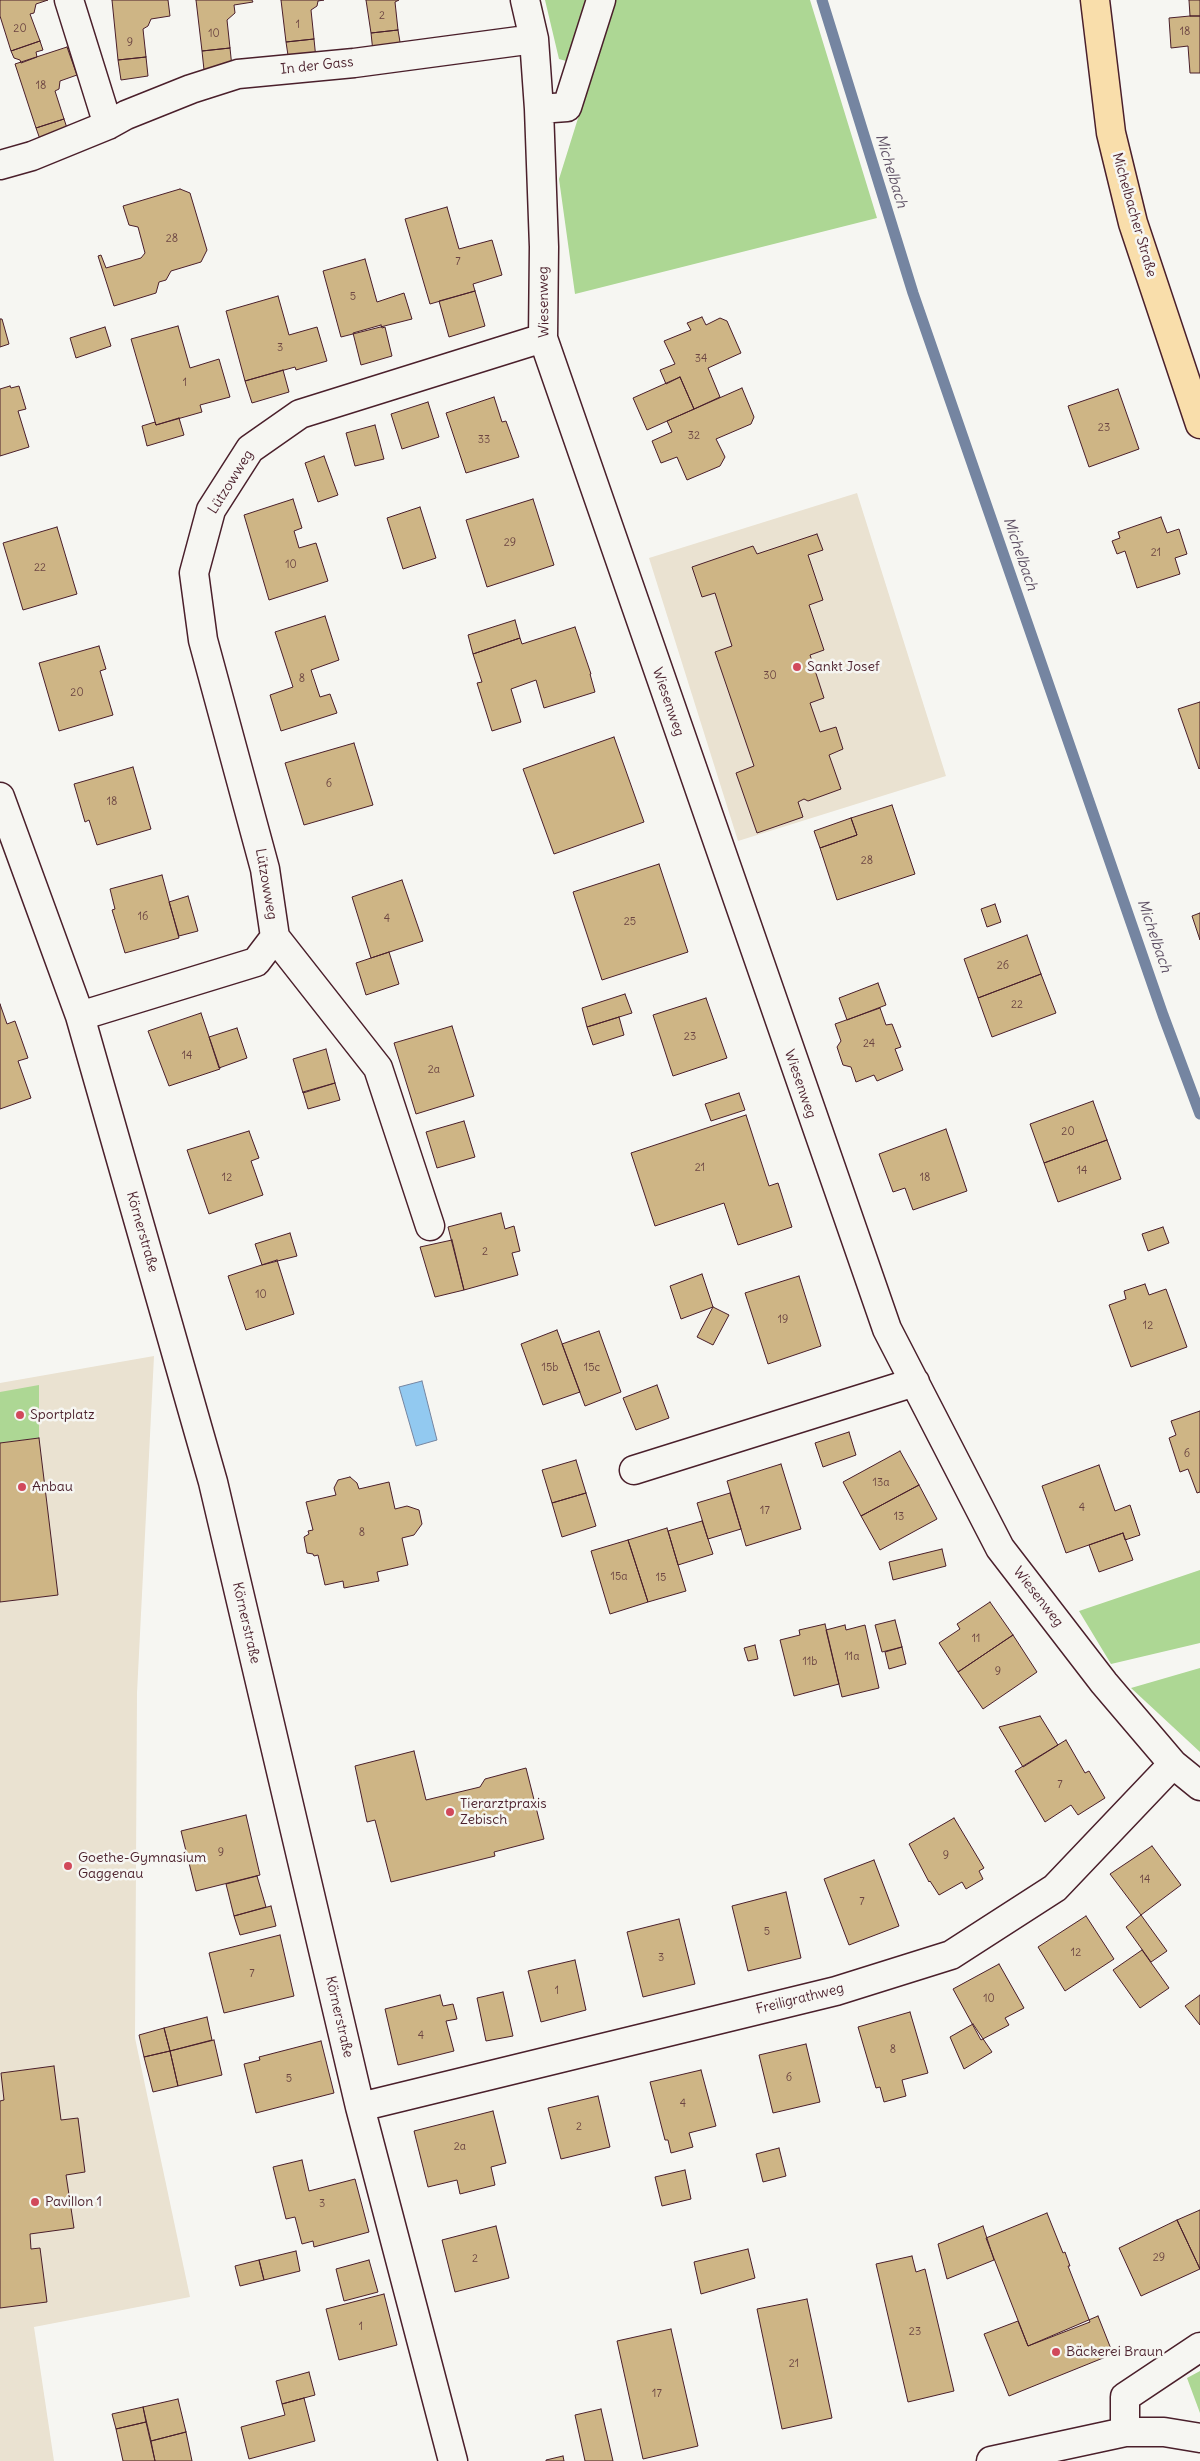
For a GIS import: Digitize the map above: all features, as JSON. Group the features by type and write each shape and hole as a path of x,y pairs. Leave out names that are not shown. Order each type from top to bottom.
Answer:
{"main road":[{"name":"Michelbacher Straße","path":"1095,0 1111,133 1133,223 1200,424"}],"street":[{"path":"70,0 108,125"},
{"name":"Wiesenweg","path":"525,0 534,39 539,109 544,247 543,338 886,1329 1000,1548 1104,1683 1172,1764 1200,1786"},
{"path":"539,109 567,107 601,0"},
{"name":"In der Gass","path":"0,165 32,156 191,89 238,74 354,63 534,39"},
{"name":"Lützowweg","path":"430,1226 378,1068 275,937 266,869 203,640 194,573 211,510 250,449 300,414 543,338"},
{"name":"Körnerstraße","path":"0,797 80,1016 213,1482 360,2107 453,2461"},
{"name":"Lützowweg","path":"80,1016 256,962 275,937"},
{"path":"634,1470 914,1382"},
{"name":"Freiligrathweg","path":"360,2107 836,1991 951,1955 1055,1888 1172,1764"},
{"path":"1125,2432 1125,2397 1200,2347"},
{"path":"991,2461 1125,2432 1164,2432 1200,2438"}],"shaded area":[{"name":"Sankt Josef","path":"857,493 946,776 738,841 649,558"},
{"name":"Goethe-Gymnasium Gaggenau","path":"154,1356 137,1693 135,2038 190,2297 34,2327 54,2461 0,2461 0,1383"}],"green space":[{"path":"545,0 588,0 570,62 559,59"},
{"path":"615,0 810,0 877,218 575,294 559,179"},
{"name":"Sportplatz","path":"39,1385 39,1438 0,1443 0,1392"},
{"path":"1200,1570 1200,1643 1111,1664 1079,1611"},
{"path":"1200,1668 1200,1752 1131,1688"},
{"path":"1200,2371 1200,2413 1187,2378"}],"water":[{"path":"422,1381 437,1440 416,1446 399,1387"}],"building":[{"path":"0,0 48,0 36,4 34,13 30,14 40,41 11,51 0,16"},
{"path":"112,0 168,0 170,16 151,19 148,26 143,29 146,57 118,60"},
{"path":"196,0 252,0 253,2 234,5 235,13 227,20 230,48 202,51"},
{"path":"281,0 324,0 318,1 317,6 311,10 314,39 286,42"},
{"path":"366,0 399,0 395,2 398,30 371,33"},
{"path":"1189,0 1200,0 1200,16 1190,16"},
{"path":"1200,16 1200,73 1190,73 1188,46 1171,48 1169,18"},
{"path":"398,30 401,48 373,52 371,33"},
{"path":"314,39 316,59 289,62 286,42"},
{"path":"40,41 43,50 36,52 37,57 21,63 20,60 14,58 11,51"},
{"path":"67,47 77,75 60,81 59,89 55,91 64,119 36,128 15,64"},
{"path":"230,48 232,67 204,70 202,51"},
{"path":"146,57 148,76 121,80 118,60"},
{"path":"64,119 67,128 59,130 61,136 41,142 36,128"},
{"path":"180,189 190,193 207,250 201,262 171,271 166,280 159,282 156,293 114,306 98,256 101,255 106,268 141,258 145,253 138,227 129,225 123,206"},
{"path":"447,207 459,249 492,240 502,275 473,284 475,291 430,304 405,219"},
{"path":"365,259 377,302 404,293 412,319 341,337 323,271"},
{"path":"475,291 485,326 449,337 439,301"},
{"path":"278,296 289,335 317,327 327,361 296,370 295,367 245,381 226,311"},
{"path":"702,317 706,325 720,318 727,321 741,353 708,368 720,397 694,409 680,377 666,384 660,370 675,364 664,341 691,330 687,323"},
{"path":"0,319 2,319 9,344 0,347"},
{"path":"381,325 382,328 385,327 392,356 361,365 353,333"},
{"path":"178,326 190,368 219,359 230,397 200,405 202,412 156,425 131,339"},
{"path":"105,327 111,346 76,358 70,338"},
{"path":"283,370 289,392 252,403 245,381"},
{"path":"680,377 694,409 647,430 633,398"},
{"path":"10,386 11,388 19,386 26,409 18,411 29,447 0,456 0,389"},
{"path":"742,388 754,417 751,424 716,439 725,457 720,466 687,480 677,457 661,463 652,441 672,432 667,421"},
{"path":"1118,389 1139,449 1089,467 1068,406"},
{"path":"494,397 502,422 506,421 519,457 466,473 446,413"},
{"path":"428,402 439,437 402,449 391,414"},
{"path":"179,418 184,435 147,446 142,426 155,422 156,425"},
{"path":"375,425 384,459 355,466 346,433"},
{"path":"324,456 338,495 318,502 305,463"},
{"path":"293,499 302,528 294,531 299,548 316,543 328,581 269,600 244,515"},
{"path":"533,499 554,565 487,587 466,520"},
{"path":"420,507 436,558 403,569 387,518"},
{"path":"1161,517 1167,533 1179,529 1187,554 1175,558 1180,574 1137,588 1125,551 1117,554 1112,541 1120,538 1118,532"},
{"path":"57,527 77,594 23,610 3,543"},
{"path":"817,534 823,550 808,555 823,600 809,605 824,650 810,655 824,698 810,703 820,732 836,727 843,749 829,755 841,789 808,801 804,799 798,802 803,817 757,833 736,773 754,766 715,652 732,646 715,593 702,597 692,567 753,546 757,554"},
{"path":"325,616 339,660 311,670 320,697 330,694 337,713 281,731 270,695 293,687 275,632"},
{"path":"515,620 520,638 473,654 468,635"},
{"path":"575,627 595,692 544,708 536,680 511,689 521,722 492,731 477,683 482,682 473,654 520,638 522,644"},
{"path":"99,646 106,669 100,671 113,715 59,731 39,663"},
{"path":"1200,702 1200,768 1199,769 1178,709"},
{"path":"614,737 644,822 554,854 523,769"},
{"path":"354,743 373,805 304,825 285,763"},
{"path":"133,767 151,829 97,845 89,820 85,822 74,784"},
{"path":"892,805 915,874 837,900 820,848 857,835 851,818"},
{"path":"851,818 857,835 820,848 814,831"},
{"path":"659,864 688,952 602,980 573,892"},
{"path":"162,875 179,938 125,953 112,910 115,909 110,889"},
{"path":"402,880 423,941 371,958 352,897"},
{"path":"188,896 198,931 179,936 169,902"},
{"path":"995,904 1001,922 987,927 981,909"},
{"path":"1200,913 1200,940 1192,916"},
{"path":"1027,935 1041,974 978,998 964,959"},
{"path":"389,952 399,984 366,995 356,963"},
{"path":"1041,974 1056,1013 992,1037 978,998"},
{"path":"878,983 886,1005 847,1020 839,998"},
{"path":"625,994 632,1013 587,1027 582,1008"},
{"path":"706,998 727,1058 673,1076 653,1015"},
{"path":"0,1004 7,1024 15,1021 28,1058 18,1061 31,1098 0,1109"},
{"path":"880,1008 886,1025 892,1024 901,1047 895,1049 903,1070 877,1081 874,1075 856,1082 851,1067 843,1065 837,1047 841,1041 835,1024"},
{"path":"201,1013 220,1069 169,1086 148,1031"},
{"path":"619,1017 624,1035 593,1045 587,1027"},
{"path":"452,1026 474,1096 416,1114 394,1043"},
{"path":"237,1028 247,1058 219,1068 209,1037"},
{"path":"326,1049 335,1083 303,1093 293,1059"},
{"path":"335,1083 340,1100 308,1109 303,1092"},
{"path":"739,1093 745,1110 711,1121 705,1104"},
{"path":"1093,1101 1107,1140 1044,1163 1030,1124"},
{"path":"746,1115 769,1186 778,1183 792,1227 738,1245 724,1203 655,1226 631,1153"},
{"path":"464,1121 475,1157 437,1168 426,1132"},
{"path":"946,1129 967,1191 913,1210 905,1188 893,1192 879,1154"},
{"path":"249,1131 259,1158 251,1161 263,1195 209,1214 187,1150"},
{"path":"1107,1140 1121,1179 1058,1202 1044,1163"},
{"path":"501,1213 505,1229 514,1226 520,1251 512,1253 518,1275 464,1290 448,1227"},
{"path":"1163,1227 1169,1243 1148,1251 1142,1234"},
{"path":"290,1233 297,1256 262,1265 255,1244"},
{"path":"452,1240 464,1290 435,1297 420,1247"},
{"path":"277,1260 294,1314 246,1330 228,1276"},
{"path":"702,1274 713,1307 681,1319 670,1286"},
{"path":"799,1276 821,1346 768,1364 745,1293"},
{"path":"1145,1284 1149,1295 1166,1289 1187,1347 1131,1367 1109,1305 1126,1299 1124,1291"},
{"path":"713,1307 729,1315 713,1345 697,1337"},
{"path":"557,1330 580,1392 543,1405 521,1344"},
{"path":"599,1331 621,1392 585,1406 562,1344"},
{"path":"657,1385 669,1418 636,1430 623,1398"},
{"path":"1200,1411 1200,1492 1197,1493 1188,1469 1180,1472 1169,1438 1176,1435 1171,1421"},
{"path":"849,1432 856,1455 823,1467 815,1443"},
{"name":"Anbau","path":"39,1438 58,1595 0,1602 0,1443"},
{"path":"900,1451 919,1485 861,1516 843,1482"},
{"path":"576,1460 586,1493 552,1503 542,1470"},
{"path":"781,1464 801,1529 746,1546 727,1481"},
{"path":"1099,1465 1115,1511 1130,1505 1140,1535 1125,1540 1123,1533 1066,1553 1042,1486"},
{"path":"350,1477 357,1483 359,1489 389,1482 395,1509 407,1506 419,1510 422,1524 414,1535 402,1538 408,1565 377,1572 379,1581 344,1588 343,1581 325,1585 318,1555 314,1556 307,1553 304,1537 309,1534 308,1531 313,1530 306,1502 336,1495 334,1488 338,1480"},
{"path":"919,1485 937,1519 880,1550 861,1516"},
{"path":"586,1493 596,1526 562,1537 552,1503"},
{"path":"730,1493 741,1529 708,1539 697,1503"},
{"path":"702,1521 713,1554 678,1565 668,1531"},
{"path":"667,1528 686,1591 648,1602 628,1540"},
{"path":"1123,1533 1133,1560 1099,1572 1089,1545"},
{"path":"628,1540 648,1602 610,1614 591,1551"},
{"path":"942,1549 946,1566 893,1580 889,1562"},
{"path":"990,1602 1013,1635 958,1672 939,1643 960,1629 957,1624"},
{"path":"895,1620 902,1647 882,1652 875,1625"},
{"path":"825,1624 839,1684 794,1696 780,1640 800,1635 799,1630"},
{"path":"845,1625 846,1630 865,1625 879,1688 842,1697 826,1630"},
{"path":"1013,1635 1037,1672 983,1709 958,1672"},
{"path":"755,1645 758,1659 748,1661 744,1648"},
{"path":"902,1647 906,1664 889,1669 885,1652"},
{"path":"1040,1716 1058,1745 1023,1767 999,1727"},
{"path":"1066,1740 1085,1773 1089,1771 1105,1798 1078,1815 1071,1805 1045,1822 1015,1771"},
{"name":"Tierarztpraxis Zebisch","path":"414,1751 426,1800 480,1787 485,1779 526,1768 544,1839 494,1852 495,1856 391,1882 375,1820 367,1822 355,1766"},
{"path":"246,1815 260,1875 196,1891 181,1831"},
{"path":"954,1818 984,1868 979,1871 983,1879 966,1889 962,1882 939,1895 929,1882 909,1844"},
{"path":"1152,1846 1181,1885 1141,1915 1110,1874"},
{"path":"874,1860 899,1926 849,1945 824,1879"},
{"path":"257,1876 266,1907 234,1916 226,1884"},
{"path":"786,1892 801,1958 748,1971 732,1906"},
{"path":"271,1906 276,1926 240,1935 234,1916"},
{"path":"1141,1915 1167,1951 1151,1962 1126,1927"},
{"path":"1086,1916 1114,1959 1065,1991 1038,1947"},
{"path":"679,1919 695,1984 643,1997 627,1932"},
{"path":"280,1935 294,1996 224,2013 209,1953"},
{"path":"1142,1950 1169,1988 1140,2008 1113,1970"},
{"path":"575,1960 586,2010 541,2022 528,1971"},
{"path":"999,1964 1024,2008 1005,2018 1009,2025 981,2040 953,1989"},
{"path":"503,1992 513,2036 486,2041 477,1998"},
{"path":"440,1995 443,2006 453,2004 457,2019 446,2021 454,2051 398,2065 385,2009"},
{"path":"1200,1995 1200,2025 1185,2006"},
{"path":"910,2012 928,2073 902,2080 906,2096 884,2102 880,2087 876,2088 858,2027"},
{"path":"207,2017 212,2040 170,2051 164,2028"},
{"path":"973,2024 992,2052 964,2069 950,2037"},
{"path":"164,2028 170,2051 144,2057 139,2035"},
{"path":"214,2040 222,2075 178,2086 170,2051"},
{"path":"321,2041 334,2093 256,2113 244,2064 260,2060 259,2057"},
{"path":"806,2044 820,2102 773,2113 759,2055"},
{"path":"170,2051 178,2086 153,2092 144,2057"},
{"name":"Pavillon 1","path":"54,2066 61,2120 78,2118 85,2172 66,2175 74,2228 30,2234 31,2249 40,2248 47,2302 0,2308 0,2101 4,2100 1,2073"},
{"path":"701,2070 716,2126 689,2133 693,2147 671,2153 668,2140 665,2140 650,2082"},
{"path":"598,2096 610,2147 561,2159 548,2108"},
{"path":"493,2111 506,2163 491,2167 495,2185 460,2194 457,2180 428,2187 414,2131"},
{"path":"779,2148 786,2176 763,2182 756,2154"},
{"path":"302,2160 309,2191 355,2179 369,2232 314,2247 313,2241 302,2244 295,2217 286,2219 273,2167"},
{"path":"685,2170 691,2199 662,2206 655,2177"},
{"path":"1200,2210 1200,2269 1177,2220"},
{"path":"1047,2213 1063,2253 1065,2252 1070,2266 1068,2266 1090,2322 1028,2346 986,2238"},
{"path":"1177,2220 1200,2269 1141,2296 1119,2248"},
{"path":"496,2226 509,2278 455,2292 442,2240"},
{"path":"983,2226 994,2260 947,2279 938,2244"},
{"path":"748,2249 755,2278 701,2294 694,2262"},
{"path":"296,2251 300,2271 264,2280 259,2260"},
{"path":"912,2256 916,2272 925,2269 954,2391 908,2402 876,2264"},
{"path":"259,2260 264,2280 240,2286 235,2266"},
{"path":"369,2260 378,2292 344,2301 336,2269"},
{"path":"384,2294 397,2345 339,2360 326,2309"},
{"path":"807,2299 832,2418 782,2429 757,2309"},
{"path":"1098,2316 1113,2354 1009,2396 984,2334 1018,2321 1028,2346"},
{"path":"671,2329 698,2446 643,2459 617,2341"},
{"path":"309,2372 315,2395 282,2404 276,2381"},
{"path":"304,2398 315,2441 249,2459 241,2427 285,2415 282,2404"},
{"path":"178,2399 186,2432 151,2441 143,2407"},
{"path":"143,2407 146,2422 116,2429 112,2414"},
{"path":"601,2409 613,2461 585,2461 575,2415"},
{"path":"146,2422 155,2461 123,2461 116,2429"},
{"path":"186,2432 192,2461 155,2461 151,2441"},
{"path":"563,2456 564,2461 546,2461 546,2460"}],"waterway":[{"name":"Michelbach","path":"822,0 913,293 1163,1015 1200,1114"}],"place":[{"name":"Sankt Josef","path":"797,667"},
{"name":"Sportplatz","path":"20,1415"},
{"name":"Anbau","path":"22,1487"},
{"name":"Tierarztpraxis Zebisch","path":"450,1812"},
{"name":"Goethe-Gymnasium Gaggenau","path":"68,1866"},
{"name":"Pavillon 1","path":"35,2202"},
{"name":"Bäckerei Braun","path":"1056,2352"}]}
